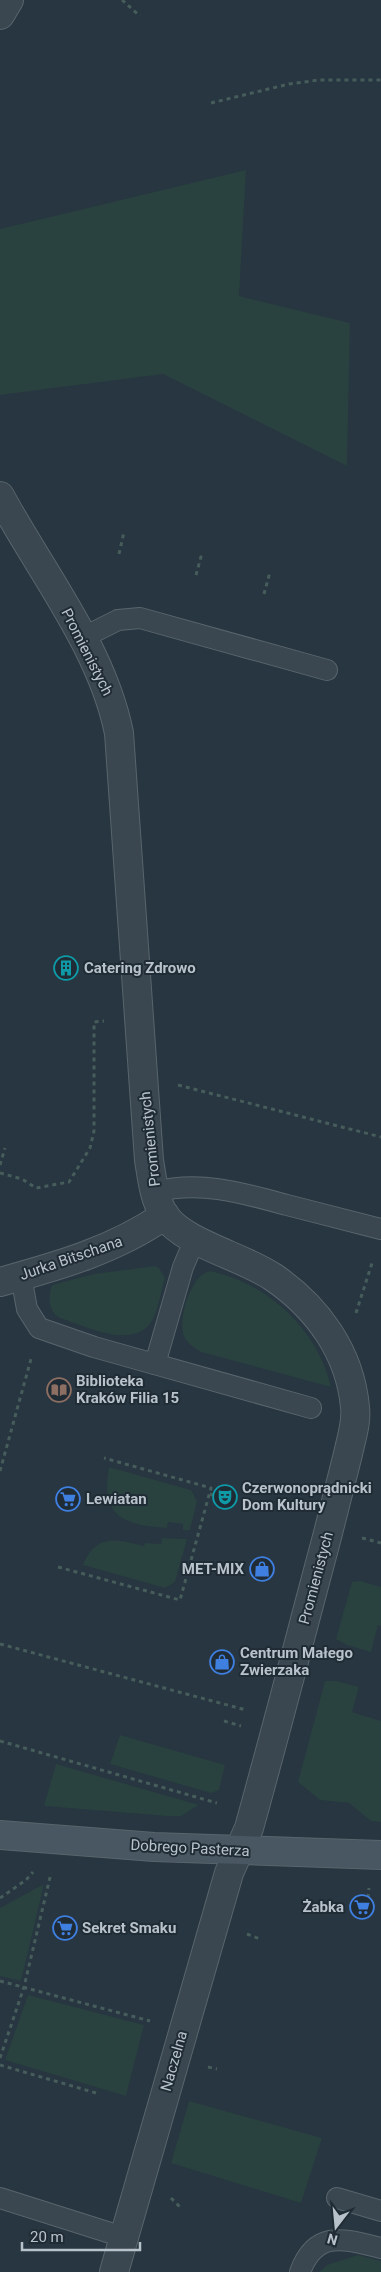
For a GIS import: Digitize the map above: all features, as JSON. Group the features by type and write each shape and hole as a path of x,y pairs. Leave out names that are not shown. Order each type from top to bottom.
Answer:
{"street":[{"path":"0,15 9,0"},
{"name":"Promienistych","path":"0,496 82,638 108,692 119,733 149,1160 160,1204 172,1224 195,1239 250,1262 284,1284 313,1310 344,1360 352,1387 356,1410 336,1505 252,1818 239,1851"},
{"name":"Jurka Bitschana","path":"10,1279 110,1247 145,1229 160,1204"},
{"name":"Dobrego Pasterza","path":"0,1835 154,1847 381,1855"},
{"name":"Naczelna","path":"114,2272 229,1873 239,1851"}],"lane":[{"path":"82,638 118,620 140,618 327,670"},
{"path":"160,1204 184,1186 209,1187 239,1192 381,1229"},
{"path":"155,1364 183,1267 195,1239"},
{"path":"10,1279 33,1321 39,1328 155,1364 311,1408"},
{"path":"0,2198 123,2237"},
{"path":"337,2198 381,2211"},
{"path":"300,2272 306,2256 316,2246 328,2240 345,2239 381,2248"}],"path":[{"path":"122,0 140,16"},
{"path":"211,103 289,84 319,80 381,80"},
{"path":"118,554 124,532"},
{"path":"196,575 202,553"},
{"path":"264,594 270,572"},
{"path":"0,1173 22,1179 36,1188 69,1182 90,1148 94,1132 94,1022 108,1021"},
{"path":"168,1082 381,1138"},
{"path":"0,1165 5,1148"},
{"path":"356,1316 375,1253"},
{"path":"0,1471 39,1328"},
{"path":"58,1567 180,1600 212,1488 104,1458"},
{"path":"210,1494 218,1496"},
{"path":"357,1536 381,1543"},
{"path":"0,1644 249,1711"},
{"path":"224,1722 244,1726"},
{"path":"0,1741 217,1803"},
{"path":"0,2058 24,1987 53,1865"},
{"path":"0,1898 26,1880 36,1869"},
{"path":"0,1981 153,2022"},
{"path":"0,2064 96,2093"}],"green space":[{"path":"246,170 239,296 350,323 347,466 163,374 0,395 0,229"},
{"path":"155,1266 159,1268 165,1278 157,1309 153,1319 145,1329 135,1334 110,1334 96,1331 60,1318 51,1308 50,1294 52,1285 94,1274"},
{"path":"210,1271 231,1277 251,1286 287,1312 315,1346 331,1387 201,1352 188,1343 182,1329 187,1299 197,1280 203,1274"},
{"path":"109,1467 191,1490 197,1501 190,1530 183,1530 183,1524 168,1522 167,1528 152,1527 127,1521 118,1515 108,1497"},
{"path":"162,1538 187,1539 175,1582 165,1588 83,1565 88,1555 101,1543 116,1540 144,1546 145,1543 161,1544"},
{"path":"361,1581 381,1587 381,1626 378,1625 371,1652 347,1645 336,1639 352,1582"},
{"path":"325,1681 337,1681 359,1687 352,1712 381,1721 381,1822 371,1821 349,1803 320,1800 298,1782"},
{"path":"120,1735 225,1765 219,1790 211,1793 110,1764"},
{"path":"56,1764 199,1805 181,1816 44,1806"},
{"path":"44,1884 21,1981 0,1976 0,1908"},
{"path":"28,1995 144,2025 126,2096 5,2060"},
{"path":"189,2101 322,2138 301,2203 171,2163"},
{"path":"358,2255 381,2261 381,2272 319,2272 327,2265"}],"place":[{"name":"Catering Zdrowo","path":"66,968"},
{"name":"Biblioteka Kraków Filia 15","path":"59,1390"},
{"name":"Czerwonoprądnicki Dom Kultury","path":"225,1497"},
{"name":"Lewiatan","path":"68,1499"},
{"name":"MET-MIX","path":"262,1569"},
{"name":"Centrum Małego Zwierzaka","path":"222,1662"},
{"name":"Żabka","path":"362,1907"},
{"name":"Sekret Smaku","path":"65,1928"}]}
